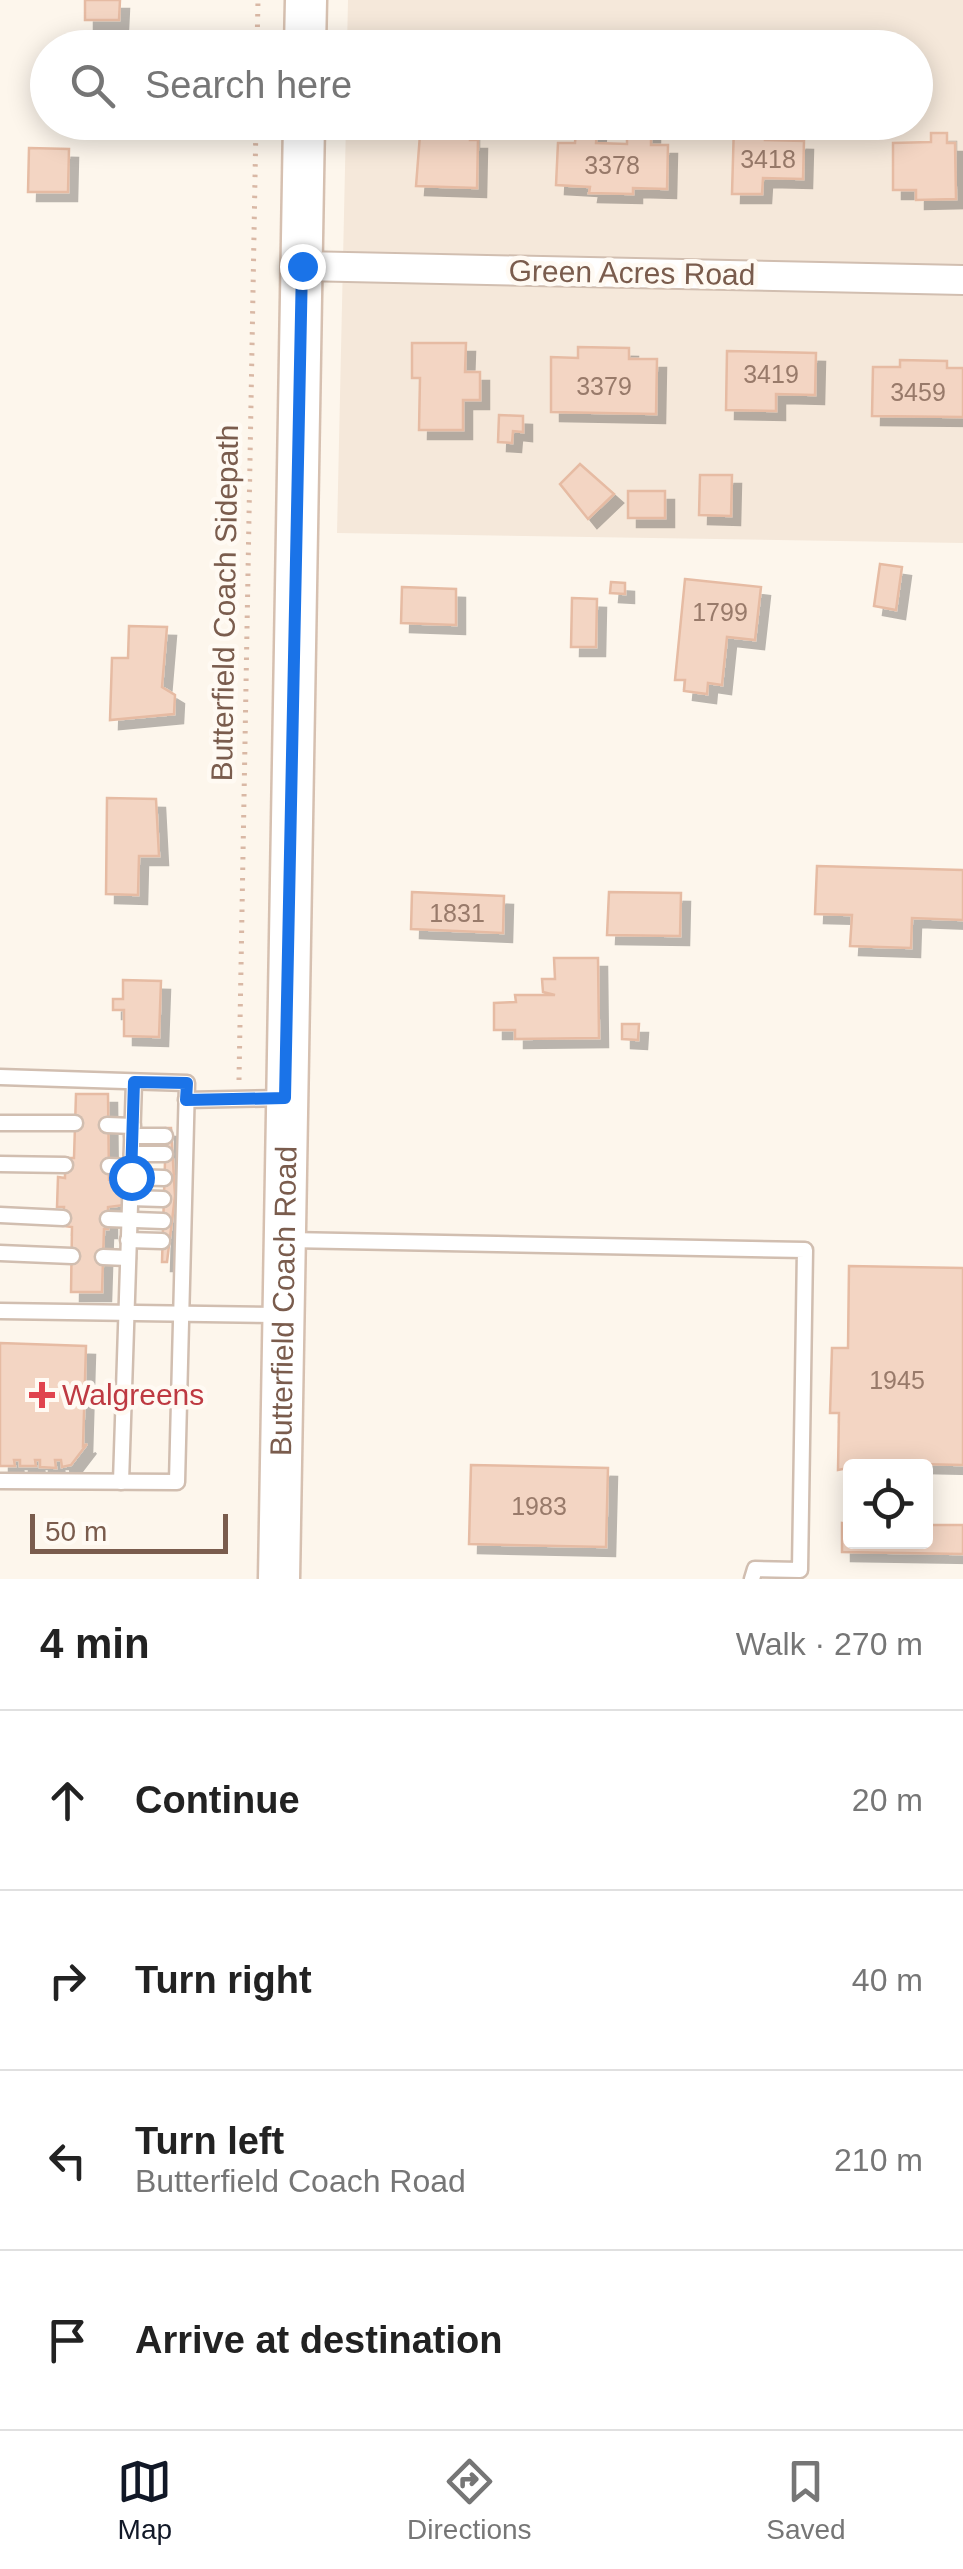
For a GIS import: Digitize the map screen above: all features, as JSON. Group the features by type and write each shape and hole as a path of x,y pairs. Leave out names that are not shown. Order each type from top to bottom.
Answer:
{"main road":[{"path":"306,0 306,30"},
{"name":"Butterfield Coach Road","path":"278,1579 304,140"}],"street":[{"name":"Green Acres Road","path":"302,266 963,280"}],"lane":[{"path":"0,1076 187,1083 186,1100 174,1136 171,1241 179,1314 176,1482 0,1481"},
{"path":"121,1482 134,1082"},
{"path":"186,1100 285,1098"},
{"path":"0,1124 75,1124"},
{"path":"107,1125 174,1136"},
{"path":"109,1166 131,1166 174,1155"},
{"path":"0,1164 65,1165"},
{"path":"131,1166 174,1178"},
{"path":"130,1198 174,1199"},
{"path":"0,1215 64,1218"},
{"path":"108,1219 173,1221"},
{"path":"128,1240 171,1241"},
{"path":"283,1240 805,1250 800,1570 755,1569 752,1579"},
{"path":"0,1253 72,1256"},
{"path":"103,1257 128,1258"},
{"path":"0,1310 282,1315"}],"path":[{"path":"258,0 258,30"},
{"name":"Butterfield Coach Sidepath","path":"239,1084 256,140"}],"shaded area":[{"path":"348,0 963,0 963,543 337,533 346,140 933,140 933,30 347,30"}],"building":[{"path":"85,0 120,0 119,20 85,20"},
{"path":"933,133 947,133 947,143 955,143 956,199 916,200 916,190 893,190 893,143 931,142"},
{"path":"420,140 478,140 477,188 416,186"},
{"path":"596,140 596,143 627,144 627,140 651,140 651,145 668,145 667,189 633,188 633,194 589,193 590,187 556,185 558,143"},
{"path":"734,140 804,141 803,179 763,178 762,194 732,194"},
{"path":"29,148 69,149 68,192 28,192"},
{"path":"412,343 466,343 465,372 480,372 480,400 463,400 463,430 419,430 420,378 412,378"},
{"path":"578,347 629,348 629,359 657,359 656,414 551,412 551,357 578,358"},
{"path":"727,351 816,353 815,395 776,394 776,411 726,410"},
{"path":"900,360 947,361 947,368 963,368 963,417 872,416 873,367 900,367"},
{"path":"499,415 523,416 523,432 513,431 512,443 498,442"},
{"path":"580,464 614,494 588,519 560,484"},
{"path":"700,475 732,475 731,516 699,515"},
{"path":"628,491 665,491 665,518 628,518"},
{"path":"880,564 902,567 896,610 874,606"},
{"path":"685,579 761,587 755,640 727,637 722,685 708,683 707,694 684,691 685,680 675,680"},
{"path":"611,582 625,583 625,594 610,593"},
{"path":"402,587 456,589 456,625 401,623"},
{"path":"572,598 597,599 596,647 571,647"},
{"path":"129,626 167,627 162,687 175,695 174,714 110,720 112,658 128,658"},
{"path":"107,798 156,799 159,856 139,856 138,895 106,894"},
{"path":"817,866 963,870 963,920 912,918 911,948 850,946 852,915 815,914"},
{"path":"412,892 504,896 503,933 411,929"},
{"path":"609,892 681,893 680,936 607,935"},
{"path":"554,958 598,958 599,1038 515,1039 515,1030 494,1030 494,1003 516,1002 515,995 555,995 543,992 542,979 555,979"},
{"path":"123,980 161,981 159,1037 124,1036 124,1010 113,1010 113,999 123,999"},
{"path":"622,1024 639,1024 638,1040 622,1039"},
{"path":"76,1094 108,1094 109,1180 123,1182 124,1205 108,1207 102,1292 71,1292 72,1227 63,1226 64,1207 57,1207 58,1177 65,1178 65,1158 74,1158"},
{"path":"166,1128 171,1128 175,1196 167,1262 162,1262"},
{"path":"849,1266 963,1268 963,1465 933,1464 933,1459 843,1459 843,1469 838,1470 839,1413 830,1413 832,1348 848,1348"},
{"name":"Walgreens","path":"0,1343 86,1346 83,1446 87,1444 71,1465 62,1467 61,1460 55,1460 56,1468 40,1467 40,1460 35,1460 36,1466 20,1466 20,1460 14,1460 15,1466 0,1466"},
{"path":"471,1465 608,1468 606,1547 469,1544"},
{"path":"842,1523 843,1549 933,1549 933,1525 963,1525 963,1554 842,1552"}],"place":[{"name":"Walgreens","path":"42,1395"}],"route":[{"path":"131,1177 134,1082 187,1083 186,1100 285,1098 302,266"}]}
